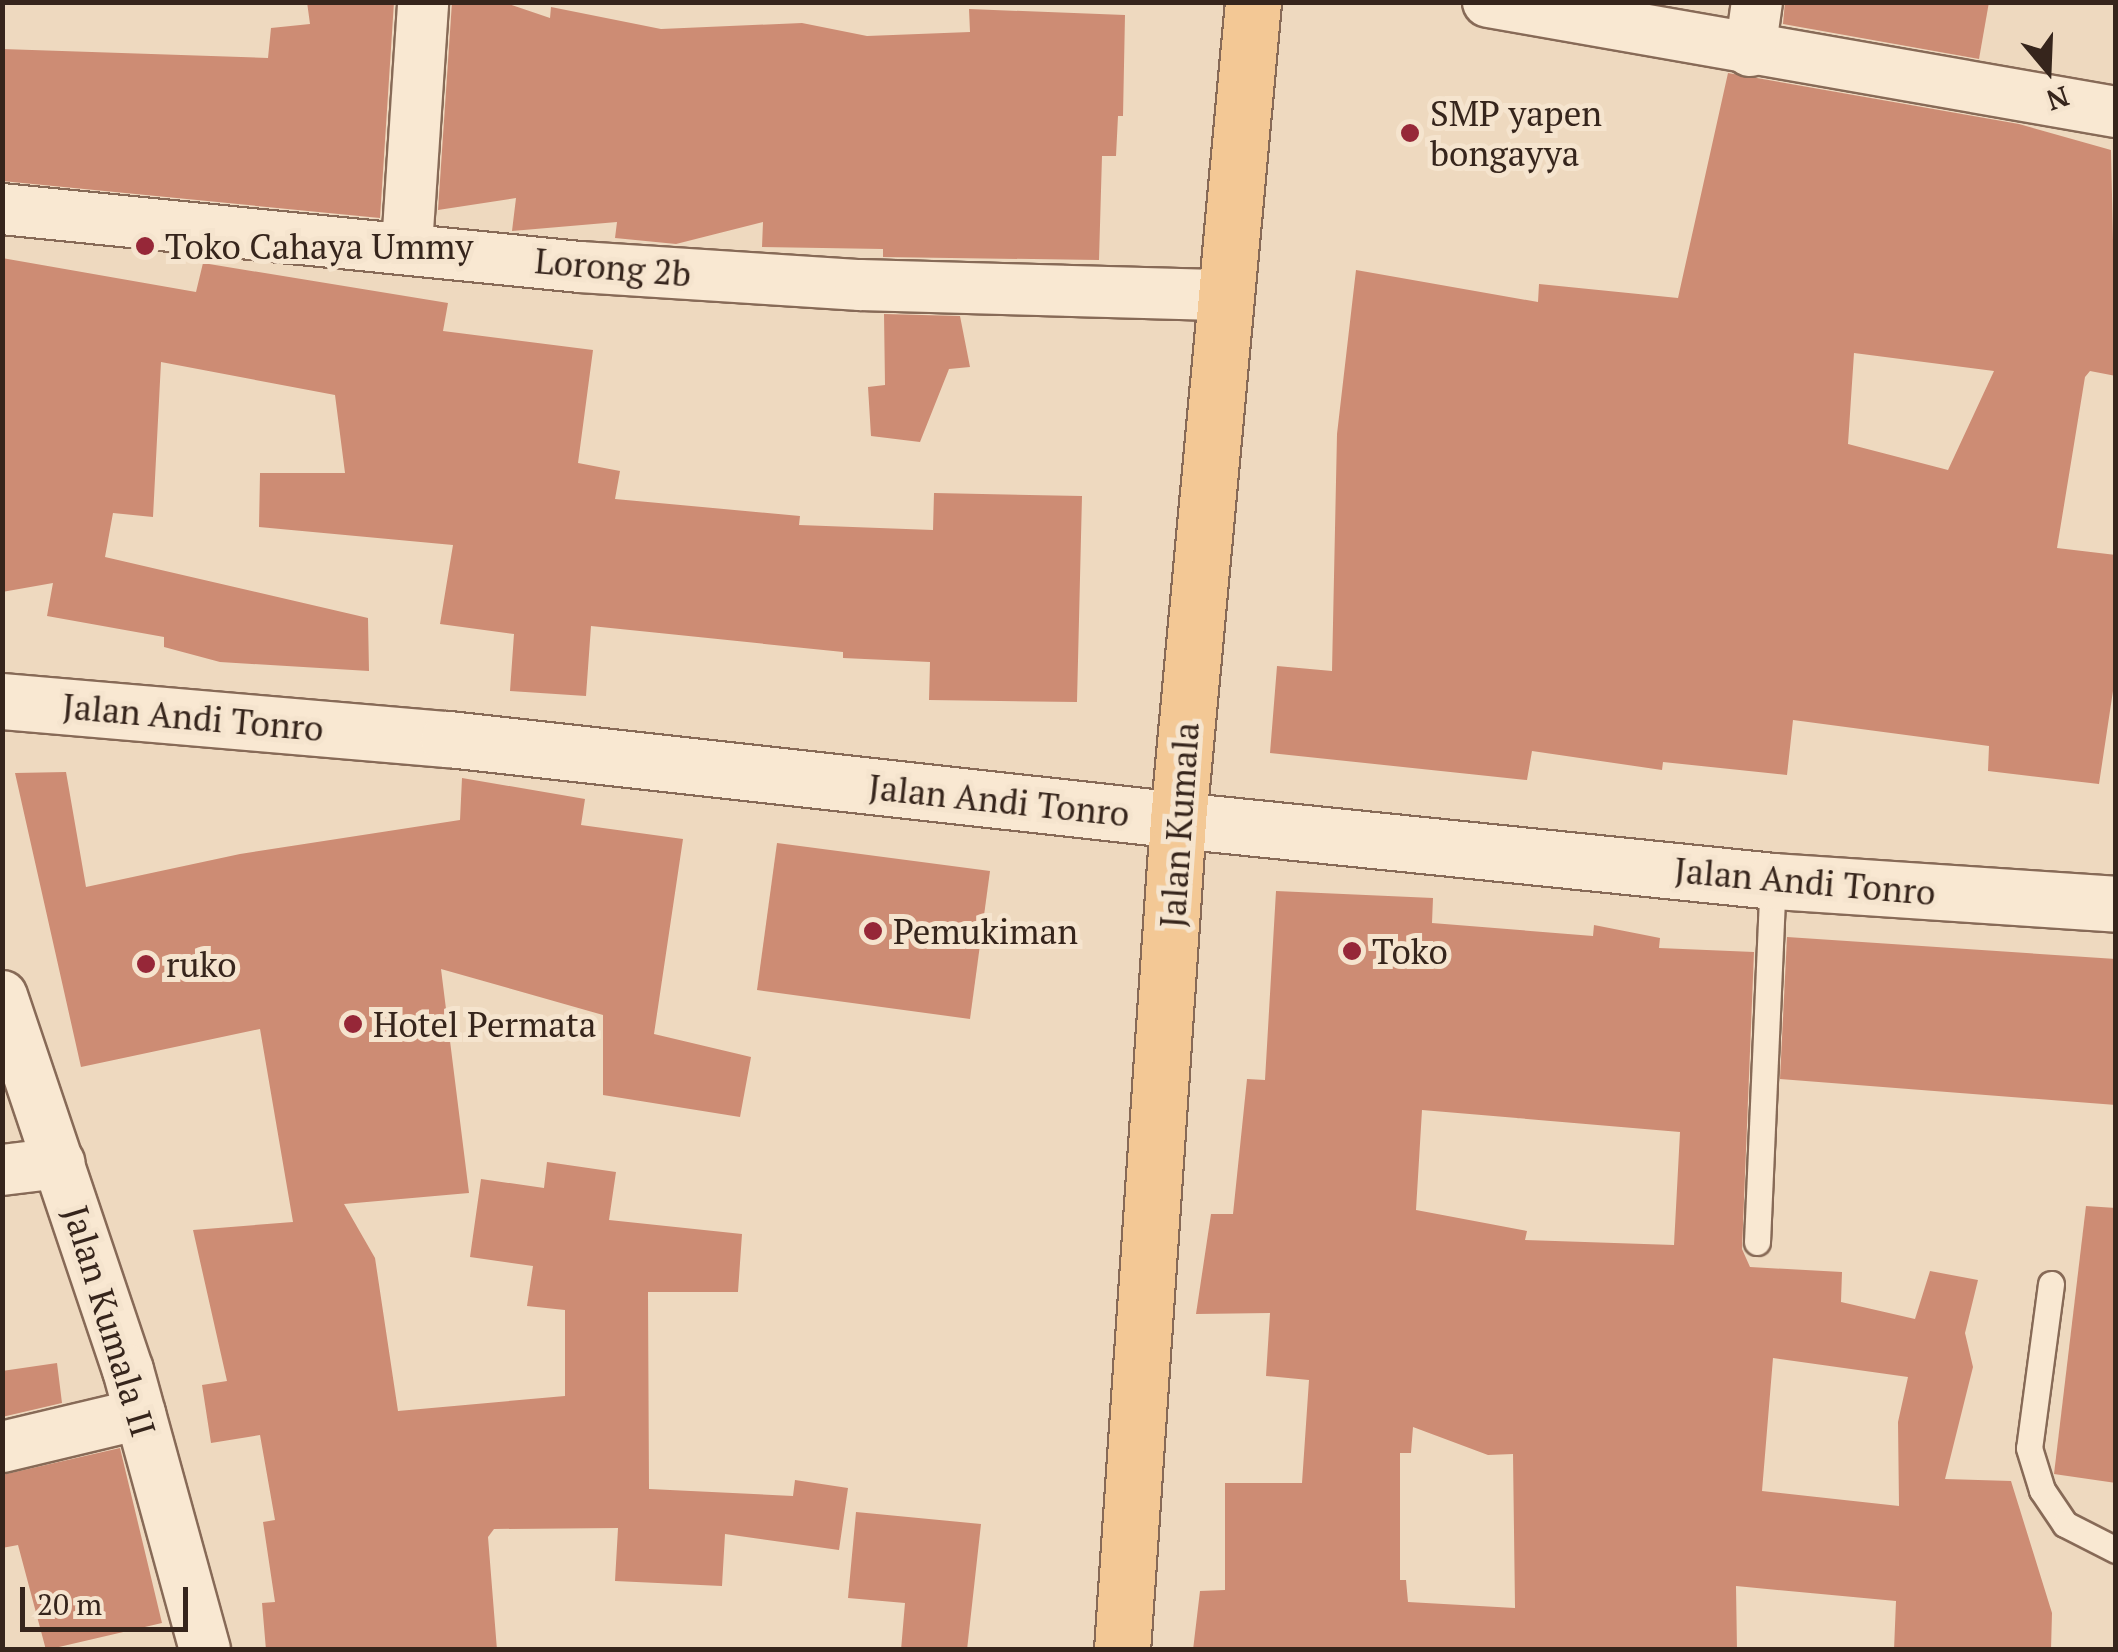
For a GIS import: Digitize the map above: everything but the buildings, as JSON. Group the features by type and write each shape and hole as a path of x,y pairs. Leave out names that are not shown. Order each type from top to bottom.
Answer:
{"main road":[{"name":"Jalan Kumala","path":"1122,1650 1178,820 1253,2"},
{"name":"Jalan Andi Tonro","path":"2,701 448,739 1178,820 1773,880 2116,904"}],"street":[{"path":"408,246 422,2"},
{"path":"1488,2 1750,51 2116,112"},
{"path":"1750,51 1757,2"},
{"name":"Lorong 2b","path":"2,209 408,246 580,267 860,285 1225,295"},
{"name":"Jalan Kumala II","path":"2,996 140,1414 205,1650"},
{"path":"2,1170 60,1163"},
{"path":"2,1447 140,1414"}],"lane":[{"path":"1758,1242 1773,880"},
{"path":"2051,1284 2029,1448 2042,1490 2065,1524 2116,1550"}],"place":[{"name":"SMP yapen bongayya","path":"1410,133"},
{"name":"Toko Cahaya Ummy","path":"145,246"},
{"name":"Pemukiman","path":"873,931"},
{"name":"Toko","path":"1352,951"},
{"name":"ruko","path":"146,964"},
{"name":"Hotel Permata","path":"353,1024"}]}
